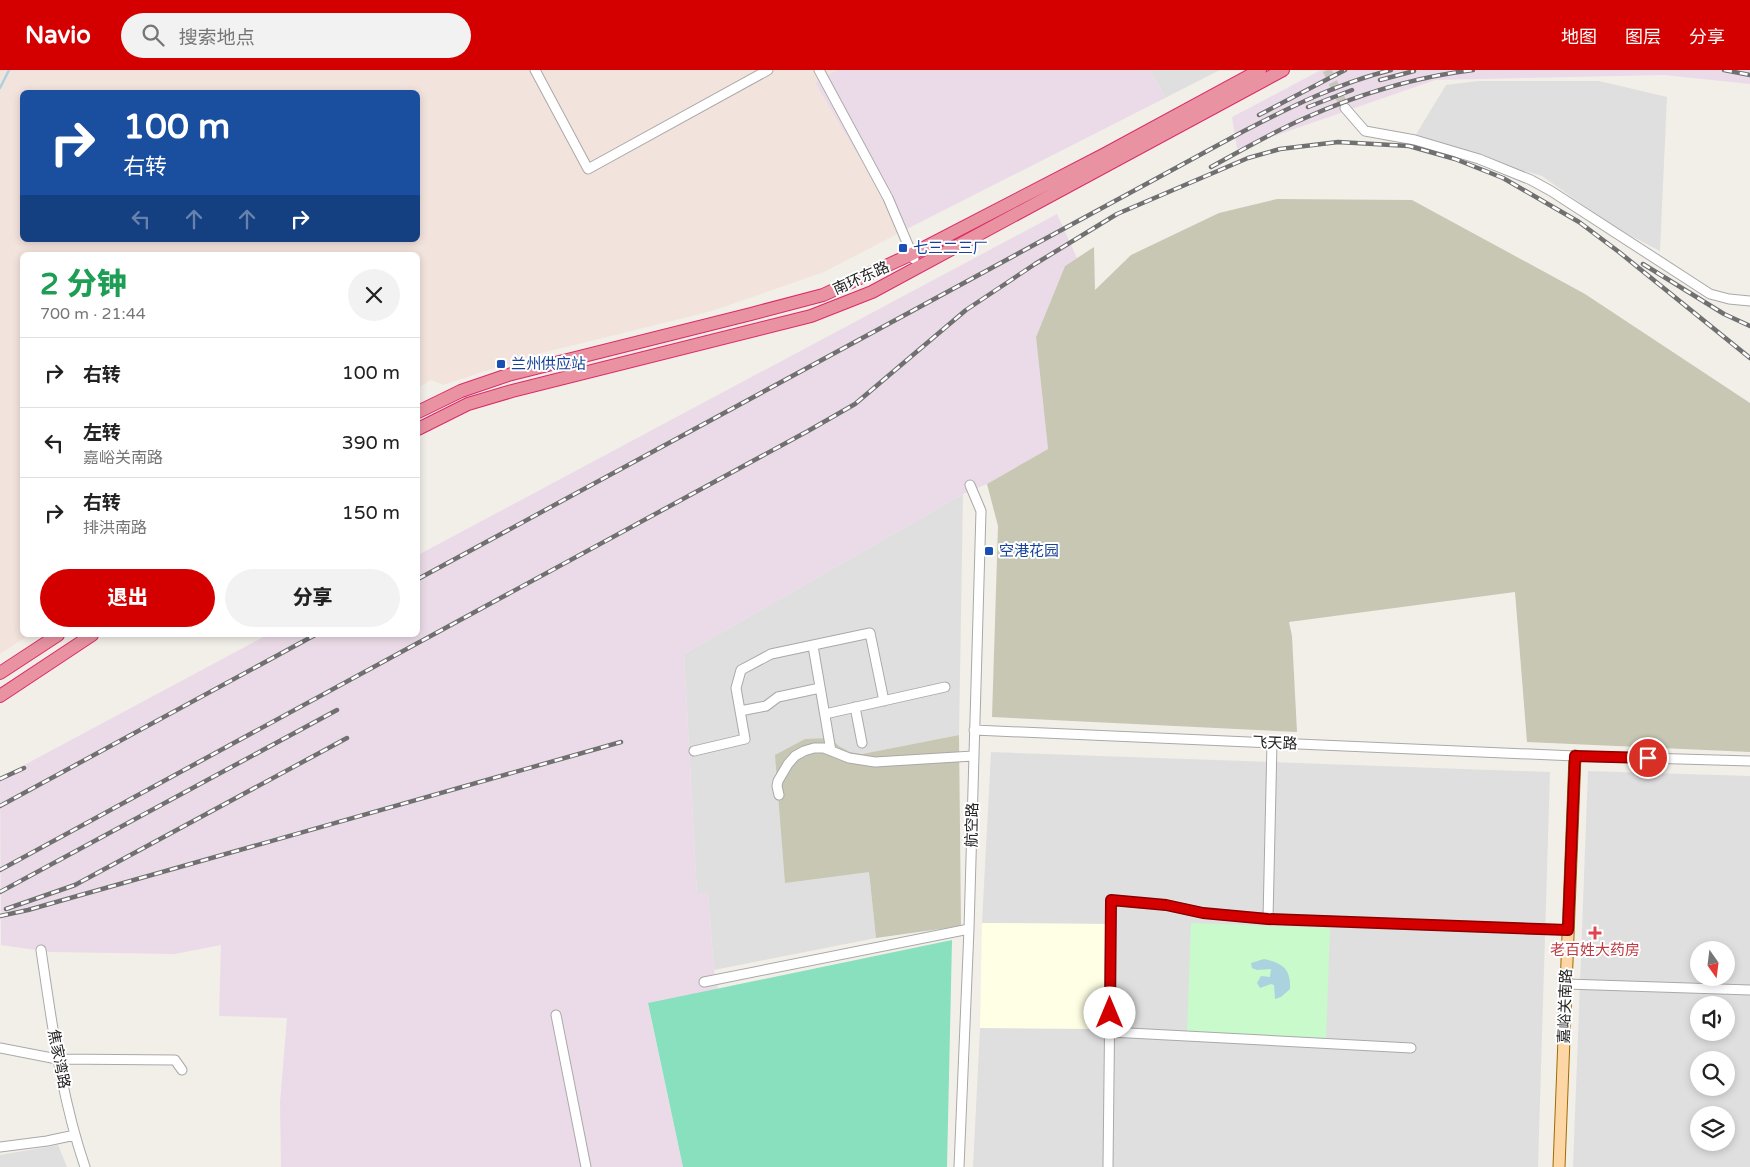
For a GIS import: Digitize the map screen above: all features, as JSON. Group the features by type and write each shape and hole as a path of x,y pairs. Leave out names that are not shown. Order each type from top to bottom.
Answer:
{"highway":[{"name":"南环东路","path":"420,411 461,392 508,375 823,294 912,254 1097,158 1260,70"},
{"name":"南环东路","path":"420,428 468,404 512,391 811,316 872,292 918,269 1283,70"},
{"path":"0,673 55,637"},
{"path":"0,696 89,637"}],"main road":[{"name":"嘉峪关南路","path":"1560,1167 1575,756"}],"street":[{"path":"535,70 588,169 768,70"},
{"path":"819,70 888,198 918,269"},
{"path":"1345,108 1365,131 1426,143 1480,159 1552,190 1710,294 1747,301"},
{"name":"航空路","path":"958,1167 969,928 981,511 970,485"},
{"path":"694,751 745,739 736,688 740,670 771,654 870,633 884,701"},
{"path":"813,646 831,751"},
{"path":"825,714 945,686"},
{"path":"740,710 766,706 778,697 820,688"},
{"path":"855,707 862,744"},
{"name":"飞天路","path":"974,730 1575,756 1750,761"},
{"path":"1268,919 1272,742"},
{"path":"779,795 778,781 788,764 795,756 814,748 824,748 849,758 875,762 973,756"},
{"path":"1108,1167 1111,900 1166,905 1203,913 1268,919 1568,930"},
{"path":"704,982 969,928"},
{"name":"焦家湾路","path":"41,950 57,1059 75,1135 85,1167"},
{"path":"1566,984 1750,990"},
{"path":"556,1015 586,1167"},
{"path":"1110,1032 1411,1048"},
{"path":"0,1048 57,1059 175,1060 182,1070"},
{"path":"0,1147 47,1141 75,1135"}],"shaded area":[{"path":"0,70 837,70 815,83 903,231 824,272 712,311 538,354 443,385 431,380 420,387 420,252 20,252 20,637 26,637 0,654"},
{"path":"807,70 1150,70 1165,98 903,231"},
{"path":"1150,70 1220,70 1165,98"},
{"path":"1321,70 1750,70 1750,84 1664,75 1435,80 1237,149 1232,117"},
{"path":"1478,81 1599,81 1667,97 1660,251 1614,227 1542,176 1479,158 1415,136 1446,85"},
{"path":"1277,199 1412,200 1585,294 1750,403 1750,752 1527,742 1515,592 1289,622 1292,636 1297,732 992,717 998,526 987,484 1048,449 1036,337 1065,266 1094,247 1095,290 1131,255 1219,213"},
{"path":"1057,214 1077,258 1065,266 1036,337 1048,449 987,484 963,494 684,654 697,894 708,893 714,970 718,989 648,1004 683,1167 281,1167 280,1102 287,1018 219,1016 221,945 175,954 50,952 1,945 0,778 263,637 420,637 420,554"},
{"name":"空港花园","path":"963,494 959,735 862,754 850,752 830,738 869,872 876,938 714,970 708,894 697,895 684,654"},
{"path":"959,735 961,926 876,938 869,872 785,883 775,755 805,739 830,738 850,752 862,754"},
{"path":"991,752 1550,772 1538,1167 973,1167 980,1028 1107,1029 1109,924 982,923"},
{"path":"1588,771 1750,776 1750,1167 1573,1167"},
{"path":"982,923 1109,924 1108,1029 980,1028"},
{"path":"58,1145 67,1167 0,1167 0,1155"}],"green space":[{"path":"1191,923 1330,928 1326,1042 1187,1037"},
{"path":"952,940 947,1167 683,1167 648,1003"}],"water":[{"path":"1264,959 1281,965 1289,976 1290,989 1281,997 1275,999 1274,985 1271,984 1260,988 1257,983 1261,976 1270,977 1271,969 1257,970 1252,968 1251,963"}],"waterway":[{"path":"0,88 9,70"}],"tunnel":[{"path":"1327,70 1345,108"}],"railway":[{"path":"1259,115 1345,70"},
{"path":"420,578 1244,131 1316,96 1391,70"},
{"path":"1211,167 1281,129 1346,101 1409,82 1473,70"},
{"path":"1724,70 1750,75"},
{"path":"1380,80 1414,71"},
{"path":"1308,107 1352,90"},
{"path":"0,870 808,431 855,404 966,310 1035,264 1117,214 1248,158 1280,149 1338,142 1409,146 1455,159 1503,178 1579,222 1750,358"},
{"path":"1643,264 1724,314 1750,326"},
{"path":"0,806 311,637"},
{"path":"0,892 337,710"},
{"path":"6,909 75,885 347,738"},
{"path":"0,916 28,910 621,742"},
{"path":"0,779 24,768"}],"place":[{"name":"七三二三厂","path":"903,248"},
{"name":"兰州供应站","path":"501,364"},
{"name":"空港花园","path":"989,551"},
{"name":"老百姓大药房","path":"1595,933"}],"route":[{"path":"1110,1013 1111,900 1166,905 1203,913 1268,919 1568,930 1575,756 1648,758"}]}
